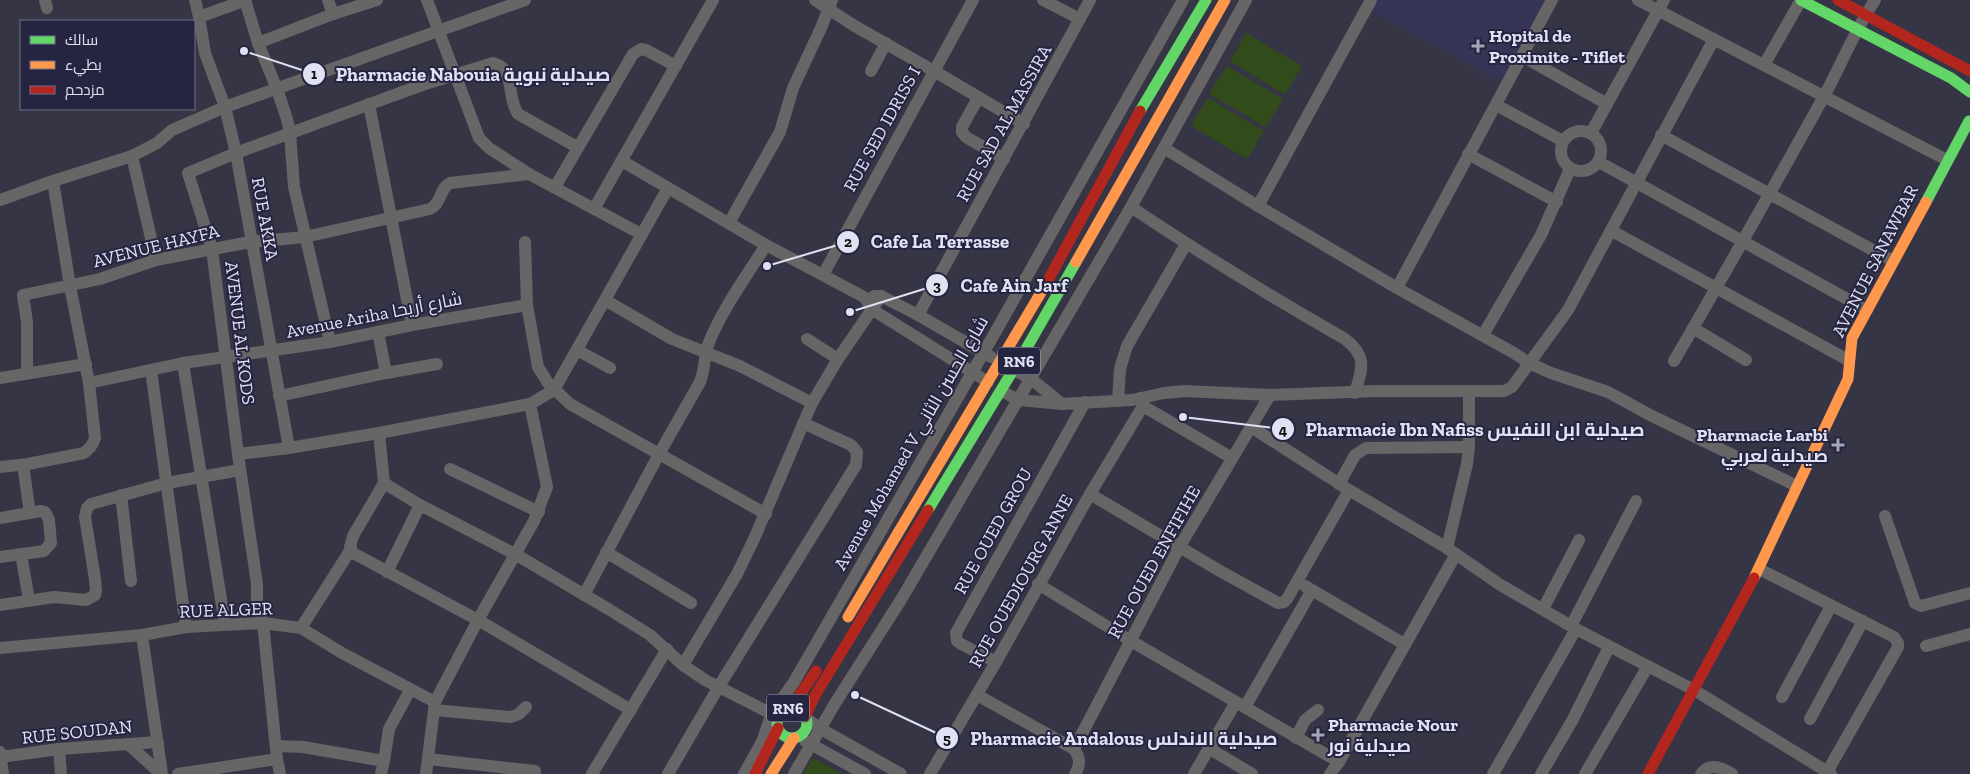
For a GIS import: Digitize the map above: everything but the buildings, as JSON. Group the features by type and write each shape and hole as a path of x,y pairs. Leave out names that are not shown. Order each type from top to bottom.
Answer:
{"main road":[{"name":"RN6","path":"841,628 1057,265 1130,128 1206,0"},
{"name":"RN6","path":"776,720 784,736 795,737 800,735 806,728 806,717 816,694 1072,272 1144,141 1226,0"},
{"path":"1801,0 1951,78 1970,92"},
{"path":"1838,0 1970,71"},
{"name":"AVENUE SANAWBAR","path":"1648,774 1759,569 1848,379 1850,372 1848,360 1852,338 1970,120"},
{"path":"1957,143 1963,138 1970,136"},
{"name":"RN6","path":"791,708 821,662"},
{"name":"RN6","path":"755,774 770,747 776,720 783,710 791,708 800,710 806,717"},
{"name":"RN6","path":"771,774 795,737"}],"street":[{"name":"RUE AKKA","path":"194,0 205,53 225,107 236,153 250,242 289,448"},
{"path":"199,17 246,0 258,43 277,89 290,133 294,188 330,342"},
{"path":"328,0 333,14"},
{"path":"258,43 333,14 377,0"},
{"path":"427,0 479,138 489,148 529,174 642,234"},
{"path":"0,200 132,156 157,143 172,130 225,107 525,0"},
{"path":"594,209 713,0"},
{"path":"815,0 830,4 853,25 1024,124"},
{"name":"RUE SED IDRISS I","path":"823,275 973,0"},
{"path":"1043,0 1080,19"},
{"name":"RUE SAD AL MASSIRA","path":"918,315 1090,0"},
{"name":"Avenue Mohamed V شارع الحسن الثاني","path":"744,774 776,720 794,682 984,353 1183,0"},
{"path":"794,774 902,598 1019,400 1131,207 1246,0"},
{"path":"1258,206 1371,0"},
{"path":"1397,288 1552,0"},
{"path":"1638,0 1661,5 1714,39 1947,160"},
{"path":"1764,64 1801,0"},
{"path":"1674,361 1770,194 1824,97 1857,29 1875,0"},
{"path":"729,223 780,132 793,88 830,4"},
{"path":"1591,133 1661,5"},
{"path":"1001,391 1019,400 1062,404 1118,401 1142,402 1164,393 1184,391 1270,395 1504,391 1512,387 1568,310 1714,39"},
{"path":"871,71 886,43"},
{"path":"555,187 632,54 641,49 646,50 676,66"},
{"path":"1522,56 1607,104"},
{"path":"236,153 369,104 488,64 496,64 506,71 513,104 518,114 577,147"},
{"path":"978,98 962,127 962,132 966,137 1004,159"},
{"path":"369,104 412,325"},
{"path":"1496,104 1563,141"},
{"path":"1577,131 1591,133 1596,137 1602,149 1599,162 1583,172 1570,169 1562,158 1563,141 1577,131"},
{"path":"1661,135 1893,261"},
{"path":"1164,148 1397,288 1483,335 1529,363 1551,374 1608,392 1666,424 1797,486"},
{"name":"AVENUE AL KODS","path":"236,153 188,173 212,249 256,584 257,605 263,623 280,774"},
{"path":"1468,154 1557,202"},
{"path":"132,156 156,260"},
{"path":"622,161 766,244 864,297 872,310 988,382"},
{"path":"1599,162 1744,240 1867,310"},
{"path":"1483,335 1541,235 1570,169"},
{"name":"AVENUE HAYFA","path":"27,373 27,322 23,295 70,286 156,260 250,242 305,237 390,218 436,206 443,188 450,183 529,174"},
{"path":"0,467 23,465 84,453 93,445 95,438 86,364 70,286 53,181"},
{"path":"238,454 289,448 379,433 530,404 554,390 668,188"},
{"path":"1131,207 1186,244 1345,339 1355,347 1360,354 1362,366 1355,393"},
{"path":"1612,231 1848,360"},
{"path":"525,242 527,304 538,367 554,390 570,404 766,514"},
{"path":"584,595 659,454 700,382 704,372 706,352 729,304 766,244"},
{"path":"1118,401 1120,369 1127,346 1186,244"},
{"path":"864,297 881,296 1000,362"},
{"path":"683,665 737,574 766,514 812,402 838,359 881,296"},
{"path":"605,300 672,339 740,366 812,402"},
{"name":"Avenue Ariha شارع أريحا","path":"89,383 226,356 272,352 330,342 527,304"},
{"path":"1693,328 1746,360"},
{"path":"378,332 386,373"},
{"path":"807,339 838,359"},
{"path":"577,350 610,368"},
{"path":"0,378 86,364"},
{"path":"184,364 225,624"},
{"path":"280,396 437,364"},
{"path":"151,370 186,628"},
{"path":"1014,370 1030,379 1062,404"},
{"path":"1330,774 1339,762 1404,644 1451,551 1470,447 1469,391"},
{"name":"RUE OUED ENFIFIHE","path":"1074,749 1180,546 1270,395"},
{"name":"RUE OUED GROU","path":"996,662 961,644 956,637 956,633 1085,402"},
{"path":"1142,402 1232,458"},
{"name":"RUE OUEDIOURG ANNE","path":"930,774 996,662 1038,584 1142,402"},
{"path":"426,774 435,706 478,620 539,512 547,487 530,404"},
{"path":"668,774 718,688 856,465 857,452 851,446 803,423"},
{"path":"1251,427 1344,487 1451,551 1499,584 1574,628 1694,690 1828,773 1898,647 1898,643 1894,637 1759,569"},
{"path":"301,628 350,549 353,536 384,483 379,433"},
{"path":"1090,494 1274,602 1284,602 1297,581 1344,487 1355,455 1366,448 1470,447"},
{"path":"23,465 30,513"},
{"path":"450,469 539,512"},
{"path":"0,605 29,600 67,597 86,600 95,595 85,512 91,504 167,483 240,470"},
{"path":"384,483 420,505 515,554 632,623 667,649 683,665 718,688 776,720"},
{"path":"121,495 131,581"},
{"path":"1493,774 1574,628 1636,501"},
{"path":"388,572 420,505"},
{"path":"0,518 41,511 47,514 51,542 44,551 0,557"},
{"path":"1885,516 1916,603 1922,606 1970,593"},
{"path":"1543,609 1579,540"},
{"path":"350,549 359,556 478,620 631,710"},
{"path":"606,552 691,603"},
{"path":"21,554 29,600"},
{"path":"1297,581 1404,644"},
{"path":"1038,584 1131,641 1339,762"},
{"path":"1194,774 1241,704 1312,590"},
{"path":"1782,697 1831,606"},
{"path":"1810,719 1863,622"},
{"name":"RUE ALGER","path":"0,648 142,635 225,624 263,623 301,628 435,706"},
{"path":"1926,646 1970,634"},
{"path":"142,635 161,774"},
{"path":"1541,774 1572,721 1609,646"},
{"path":"592,774 667,649"},
{"path":"1585,774 1648,666"},
{"path":"178,774 302,747 383,768 389,729 410,690"},
{"path":"977,695 1074,749 1080,758 1075,774"},
{"path":"435,706 510,716 519,714 526,707"},
{"path":"1296,738 1309,715 1318,710"},
{"path":"806,717 821,729 901,774"},
{"path":"795,737 812,744 865,774"},
{"name":"RUE SOUDAN","path":"0,756 59,749 158,742"},
{"path":"128,744 161,774"},
{"path":"59,749 61,774"},
{"path":"1210,749 1252,774"},
{"path":"0,756 3,774"},
{"path":"428,759 535,771"},
{"path":"1701,774 1704,770 1713,766 1722,768 1732,774"}],"shaded area":[{"name":"Hopital de Proximite - Tiflet","path":"1376,0 1547,0 1501,82 1371,10"}],"green space":[{"path":"1246,33 1302,66 1285,95 1230,61"},
{"path":"1227,66 1283,99 1266,127 1209,94"},
{"path":"1208,98 1264,131 1247,159 1191,126"},
{"path":"813,758 842,774 803,774"}],"traffic: fast":[{"path":"1140,111 1206,0"},
{"path":"1801,0 1951,78 1970,92"},
{"path":"1926,202 1969,121"},
{"path":"928,510 1026,349 1076,262"},
{"path":"792,708 803,712 807,723 803,734 792,738 781,734 777,723 781,712 792,708"}],"traffic: slow":[{"path":"1076,262 1225,0"},
{"path":"1754,578 1848,379 1852,338 1926,202"},
{"path":"848,617 1046,284"},
{"path":"771,774 794,738"}],"traffic: jam":[{"path":"1838,0 1970,71"},
{"path":"1046,284 1140,111"},
{"path":"805,717 816,694 928,510"},
{"path":"1648,774 1754,578"},
{"path":"791,708 816,671"},
{"path":"755,774 778,728"}],"place":[{"name":"Hopital de Proximite - Tiflet","path":"1478,46"},
{"name":"Pharmacie Nabouia صيدلية نبوية","path":"244,51"},
{"name":"Cafe La Terrasse","path":"767,266"},
{"name":"Cafe Ain Jarf","path":"850,312"},
{"name":"Pharmacie Ibn Nafiss صيدلية ابن النفيس","path":"1183,417"},
{"name":"Pharmacie Larbi صيدلية لعربي","path":"1838,445"},
{"name":"Pharmacie Andalous صيدلية الاندلس","path":"855,695"},
{"name":"Pharmacie Nour صيدلية نور","path":"1318,735"}]}
